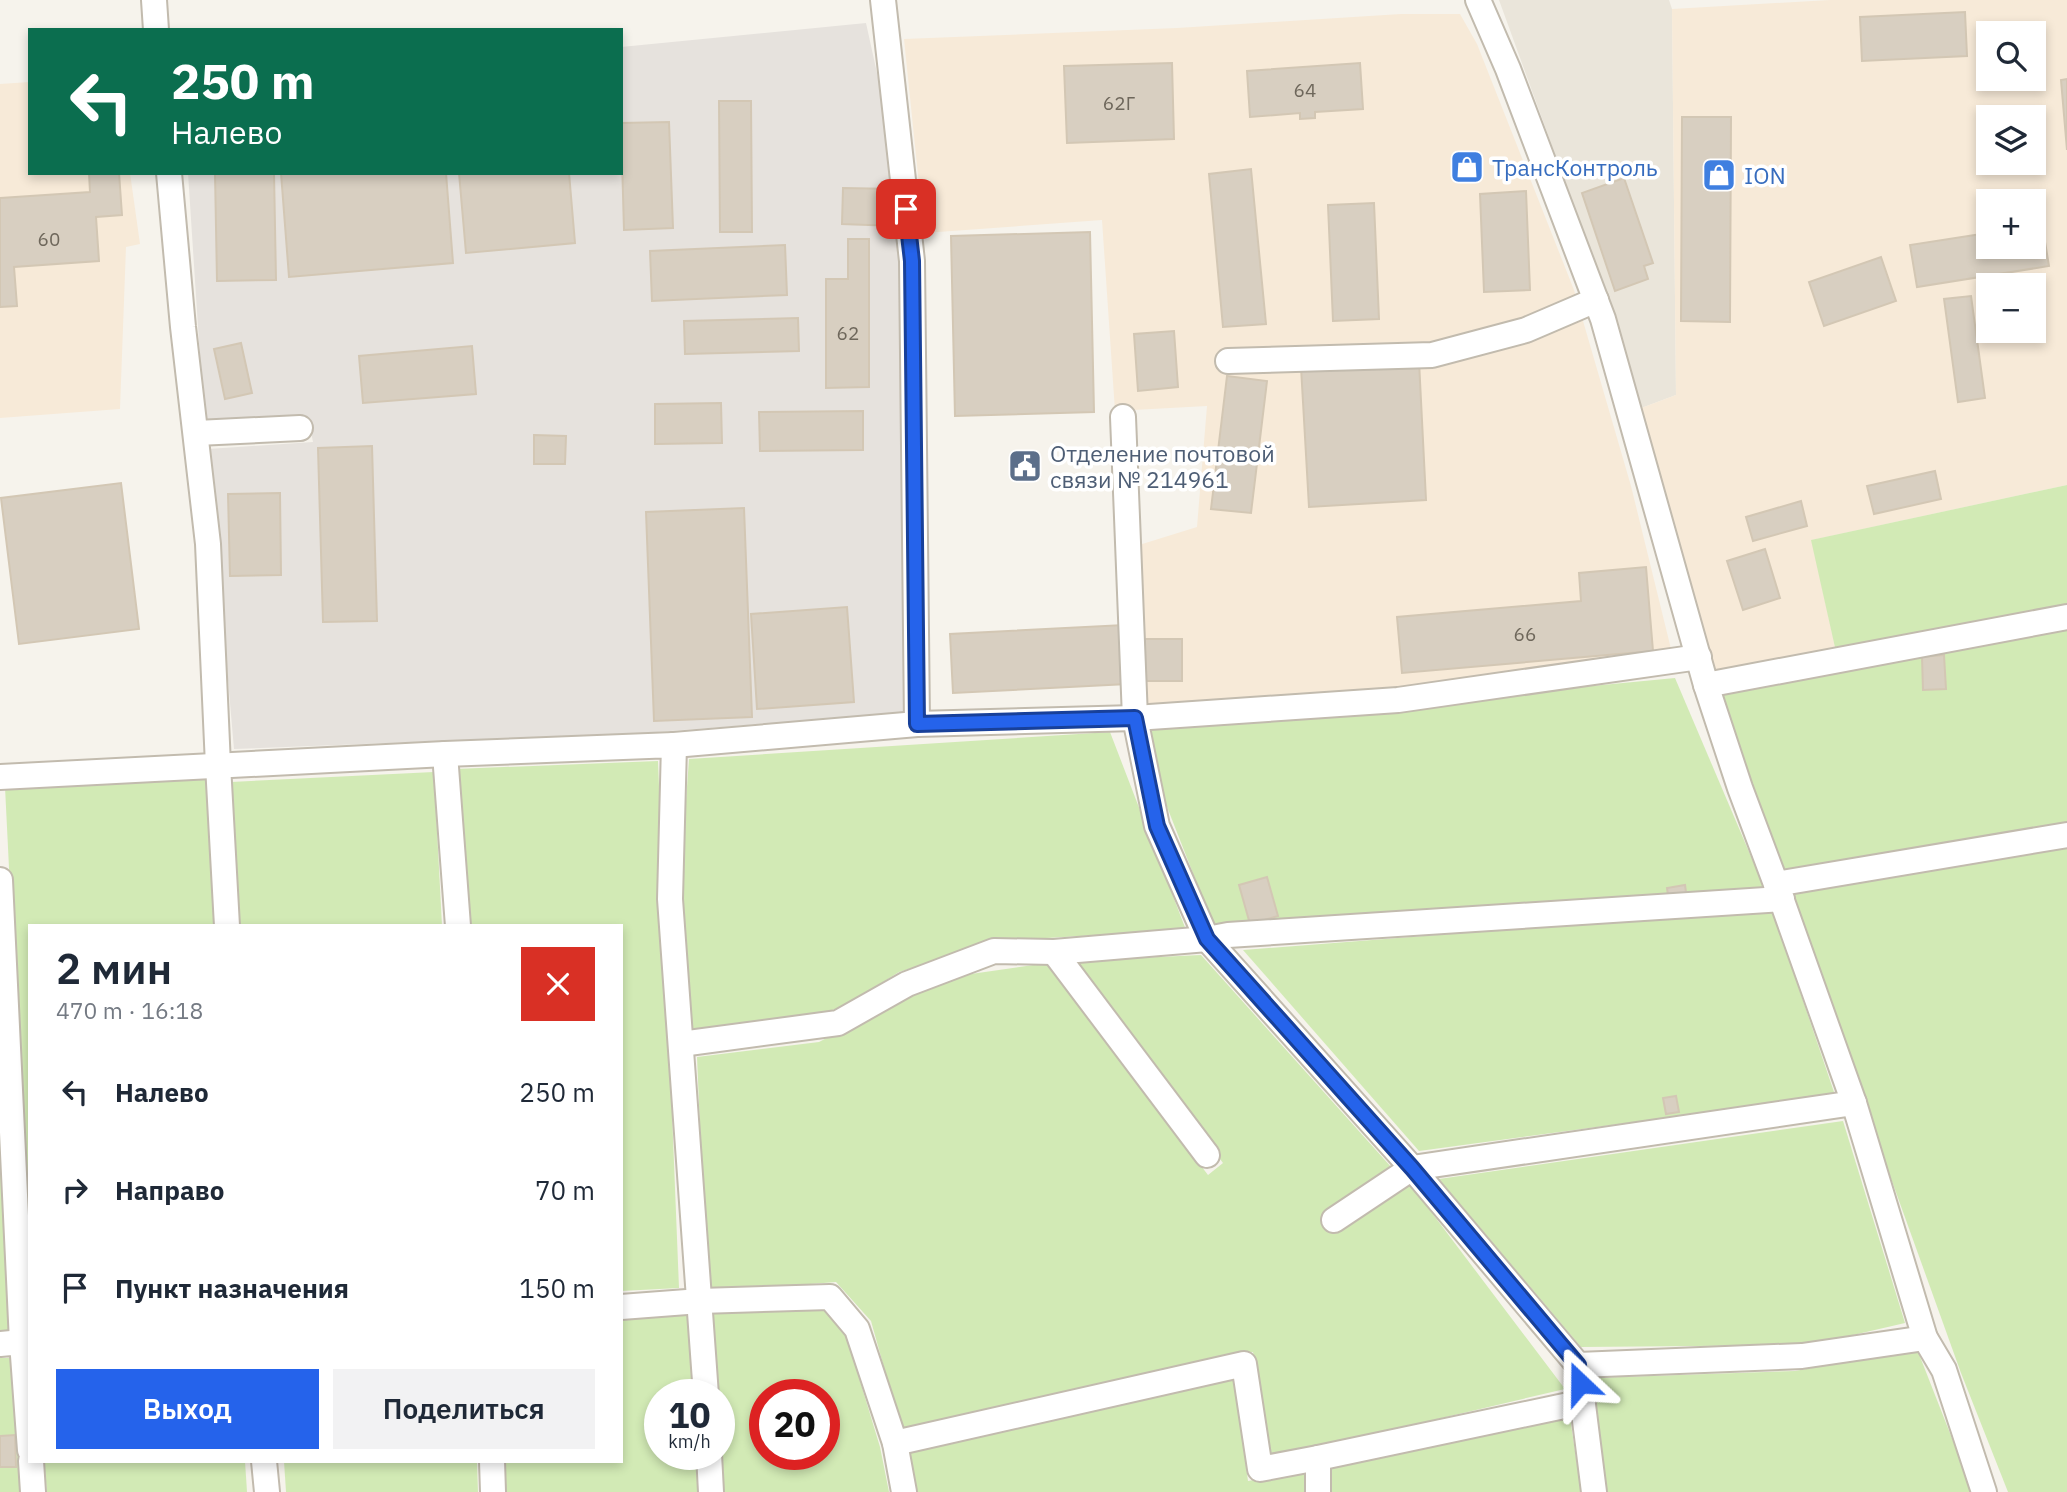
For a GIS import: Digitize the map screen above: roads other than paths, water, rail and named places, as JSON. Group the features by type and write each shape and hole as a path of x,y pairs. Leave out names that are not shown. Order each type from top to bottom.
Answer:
{"lane":[{"path":"153,0 156,28"},
{"path":"883,0 912,261 917,724"},
{"path":"1478,0 1508,69 1603,319 1706,685 1740,788 1854,1103 1925,1338 1944,1370 1984,1492"},
{"path":"169,175 183,327 208,544 227,924"},
{"path":"1228,361 1433,355 1526,330 1596,300"},
{"path":"1123,417 1135,718 1157,826 1207,939 1412,1168 1578,1365 1594,1492"},
{"path":"197,433 300,428"},
{"path":"1706,685 2067,617"},
{"path":"0,777 445,754 674,746 917,724 1135,718 1398,700 1699,657"},
{"path":"674,746 670,899 705,1379"},
{"path":"445,754 458,924"},
{"path":"681,1044 838,1023 907,984 994,951 1054,952 1228,935 1779,892 2067,835"},
{"path":"0,880 17,1342 28,1433"},
{"path":"1054,952 1207,1155"},
{"path":"1334,1220 1412,1168 1854,1103"},
{"path":"623,1307 701,1301 830,1297 857,1329 895,1443 904,1492"},
{"path":"1578,1365 1802,1356 1925,1338"},
{"path":"895,1443 1244,1364 1260,1469 1583,1402"},
{"path":"1318,1458 1318,1492"},
{"path":"30,1463 33,1492"},
{"path":"264,1463 267,1492"},
{"path":"492,1463 493,1492"},
{"path":"710,1470 711,1492"}],"place":[{"name":"ТрансКонтроль","path":"1467,167"},
{"name":"ION","path":"1719,175"},
{"name":"Отделение почтовой связи № 214961","path":"1025,466"}]}
